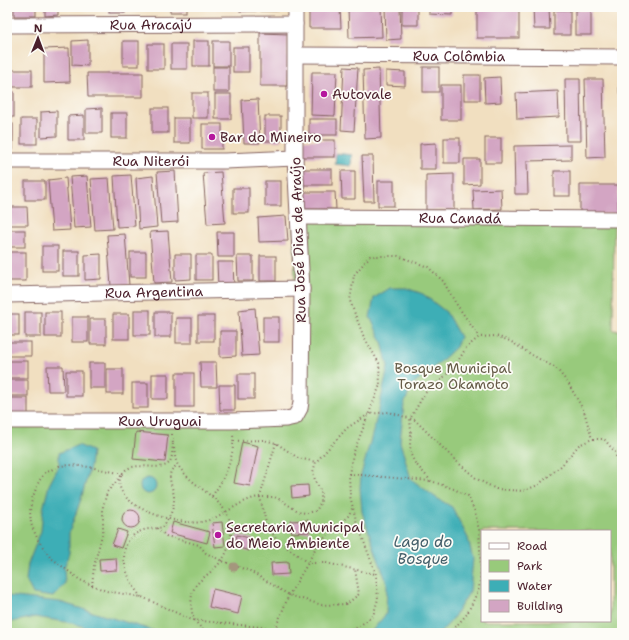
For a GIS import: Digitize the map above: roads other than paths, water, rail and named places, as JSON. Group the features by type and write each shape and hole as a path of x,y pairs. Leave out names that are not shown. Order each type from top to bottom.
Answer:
{"street":[{"name":"Rua José Dias de Araújo","path":"295,7 295,158 302,289 301,402"},
{"name":"Rua Aracajú","path":"7,25 295,24"},
{"name":"Rua Colômbia","path":"296,55 622,57"},
{"name":"Rua Niterói","path":"7,161 225,161 295,158"},
{"name":"Rua Canadá","path":"299,217 622,219"},
{"name":"Rua Argentina","path":"7,295 302,289"},
{"name":"Rua Uruguai","path":"7,421 232,421 292,419 298,413 301,402"}],"water":[{"path":"336,153 352,155 351,166 335,164"},
{"name":"Lago do Bosque","path":"390,288 406,288 423,294 446,312 460,337 456,347 413,384 404,404 400,442 411,479 435,497 452,507 468,538 473,559 470,591 452,620 440,633 370,633 386,614 387,583 362,512 360,488 361,475 378,413 388,367 382,342 370,317 374,298"},
{"path":"78,445 92,451 90,467 69,533 69,553 64,568 65,584 53,597 33,594 26,580 28,564 41,531 43,509 49,485 59,466 59,453"},
{"path":"148,478 155,483 156,486 151,493 148,494 141,489 140,486 145,479"},
{"path":"7,596 60,602 161,633 103,633 72,623 35,617 7,623"}],"place":[{"name":"Autovale","path":"324,94"},
{"name":"Bar do Mineiro","path":"212,137"},
{"name":"Secretaria Municipal do Meio Ambiente","path":"218,535"}],"park label":[{"name":"Bosque Municipal Torazo Okamoto","path":"453,376"}]}
